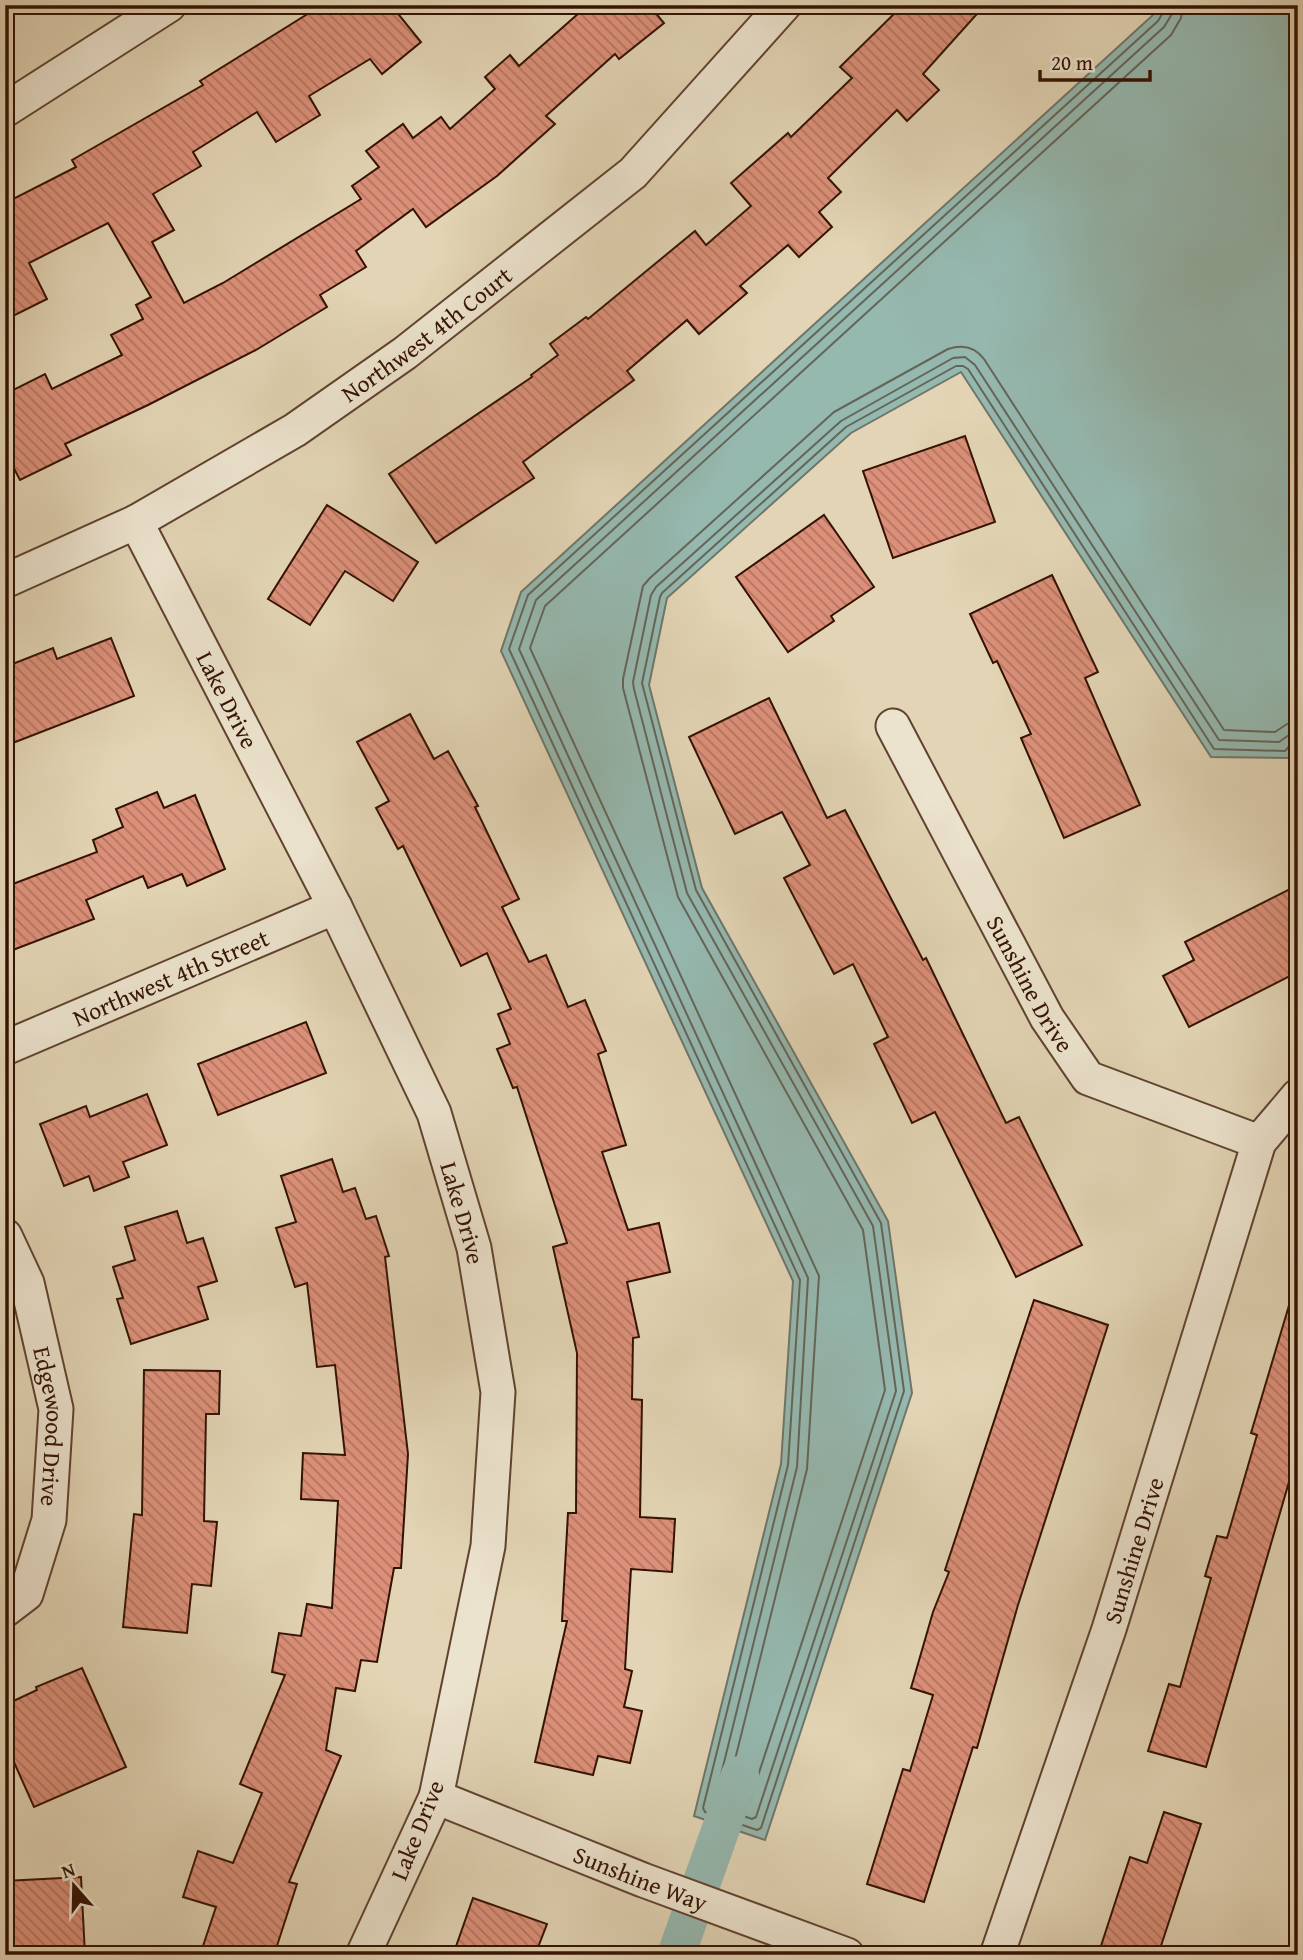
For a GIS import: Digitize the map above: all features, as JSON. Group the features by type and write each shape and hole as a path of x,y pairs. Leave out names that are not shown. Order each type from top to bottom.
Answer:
{"street":[{"path":"5,110 169,5"},
{"name":"Northwest 4th Court","path":"5,581 136,522 295,430 405,353 633,173 784,5"},
{"name":"Lake Drive","path":"136,522 335,907 434,1113 474,1248 498,1392 488,1546 436,1797 363,1955"},
{"name":"Sunshine Drive","path":"893,726 1048,1018 1088,1078 1259,1142"},
{"name":"Northwest 4th Street","path":"5,1048 335,907"},
{"name":"Sunshine Drive","path":"997,1955 1109,1629 1259,1142 1298,1096"},
{"name":"Edgewood Drive","path":"5,1236 26,1283 56,1409 49,1520 26,1594 5,1609"},
{"name":"Sunshine Way","path":"436,1797 643,1880 847,1955"}],"water":[{"path":"1158,5 1298,5 1298,740 1292,758 1211,757 961,372 851,433 667,598 649,685 702,888 888,1221 912,1393 765,1840 694,1816 781,1464 793,1281 501,651 521,592 1153,15"}],"building":[{"path":"322,5 391,5 421,42 382,74 370,59 309,96 320,115 276,142 257,112 193,152 201,166 153,194 174,230 152,242 184,303 223,283 361,199 352,186 379,167 366,151 403,124 413,138 441,117 450,129 495,89 485,77 510,55 519,66 588,5 649,5 664,23 619,59 615,54 546,116 555,124 497,176 426,227 413,209 356,251 366,267 320,295 327,307 256,350 65,444 71,455 20,480 5,451 5,394 45,374 52,389 122,355 111,335 143,319 136,305 151,297 108,223 29,263 47,299 5,320 5,203 76,167 72,160 203,85 200,81"},
{"path":"903,5 985,5 923,74 939,90 907,121 897,110 828,178 841,192 819,212 832,227 799,257 788,245 740,286 747,293 699,334 687,320 627,371 634,380 523,462 534,478 436,543 389,474 532,377 531,375 558,355 550,344 586,317 588,319 695,231 706,245 751,206 731,183 788,133 791,137 852,78 840,67"},
{"path":"965,436 995,522 893,558 863,471"},
{"path":"327,505 418,562 393,601 345,571 310,625 268,599"},
{"path":"824,515 874,587 831,616 834,621 788,652 736,577"},
{"path":"1052,575 1098,672 1085,678 1140,805 1064,838 1021,738 1031,734 997,661 993,663 970,614"},
{"path":"111,638 134,696 5,746 5,667 53,648 57,659"},
{"path":"769,698 827,818 845,810 923,960 926,958 1006,1123 1019,1117 1082,1245 1016,1277 935,1112 912,1123 874,1044 888,1037 853,964 834,974 784,878 810,865 782,812 735,834 689,737"},
{"path":"410,714 434,759 448,751 478,806 475,807 519,899 502,907 529,962 546,955 568,1007 585,1000 606,1051 598,1054 626,1145 602,1152 628,1230 659,1223 670,1272 627,1282 639,1337 633,1338 632,1399 642,1400 640,1517 675,1519 672,1572 631,1569 625,1669 632,1671 624,1707 642,1711 630,1763 598,1756 593,1775 535,1762 567,1621 562,1621 568,1513 576,1513 577,1353 553,1247 567,1243 517,1087 513,1088 497,1049 510,1044 498,1014 511,1009 487,953 461,966 403,846 398,849 376,808 389,801 357,742"},
{"path":"157,792 164,808 195,795 225,869 187,886 182,874 148,888 143,876 86,900 94,919 5,953 5,887 97,852 93,840 123,827 116,809"},
{"path":"1298,885 1298,972 1189,1027 1163,976 1194,960 1185,942"},
{"path":"306,1022 326,1073 218,1115 198,1064"},
{"path":"147,1094 167,1145 123,1162 129,1177 94,1191 89,1176 64,1186 40,1124 86,1106 90,1117"},
{"path":"332,1159 343,1192 355,1188 366,1219 376,1216 389,1256 385,1257 408,1454 401,1568 394,1568 377,1662 361,1660 355,1691 336,1688 326,1750 341,1756 289,1882 297,1884 274,1955 200,1955 216,1907 183,1897 198,1851 233,1863 262,1793 240,1784 285,1675 272,1672 279,1633 301,1636 307,1604 332,1608 338,1501 301,1499 303,1453 345,1455 335,1365 317,1367 307,1283 295,1287 276,1228 296,1222 281,1176"},
{"path":"177,1211 187,1243 203,1238 217,1281 198,1287 208,1319 131,1344 117,1299 123,1298 113,1267 135,1260 125,1227"},
{"path":"1034,1300 1108,1325 1018,1605 977,1748 973,1747 924,1902 867,1884 903,1769 910,1771 933,1695 911,1688 933,1612 949,1572 945,1570"},
{"path":"1290,1302 1298,1303 1298,1451 1206,1767 1148,1751 1169,1684 1180,1687 1211,1578 1205,1576 1217,1536 1227,1538 1257,1435 1251,1433"},
{"path":"144,1370 220,1371 219,1414 206,1414 204,1521 217,1522 211,1586 192,1584 187,1633 123,1627 134,1514 142,1515"},
{"path":"82,1668 126,1767 34,1807 5,1742 5,1705 37,1690 36,1687"},
{"path":"1164,1812 1201,1824 1158,1955 1098,1955 1130,1857 1147,1863"},
{"path":"81,1877 85,1955 5,1955 5,1881"},
{"path":"473,1898 547,1924 535,1955 453,1955"}],"waterway":[{"path":"676,1955 740,1775"}]}
